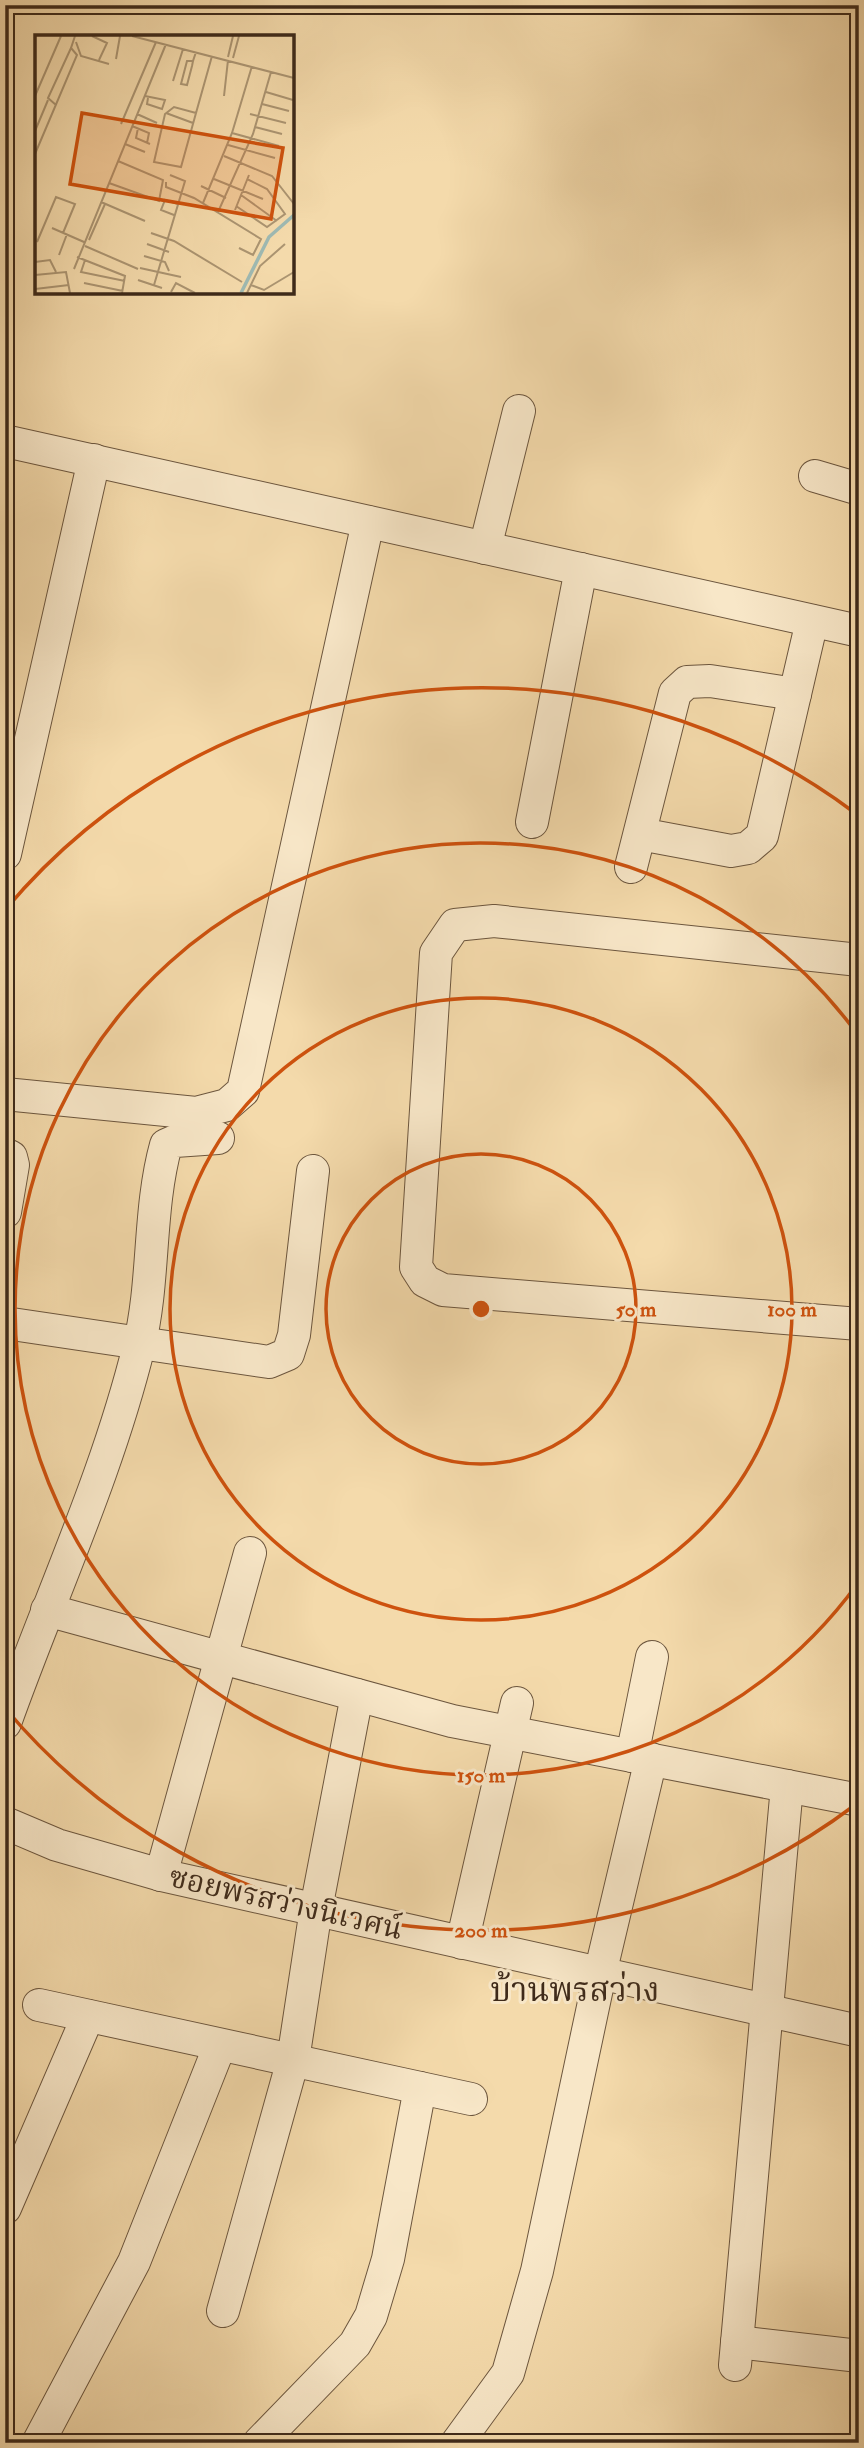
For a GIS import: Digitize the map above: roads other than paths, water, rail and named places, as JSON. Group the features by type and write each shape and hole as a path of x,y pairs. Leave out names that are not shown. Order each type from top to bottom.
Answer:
{"street":[{"path":"485,548 519,411"},
{"path":"5,441 859,631"},
{"path":"5,855 94,460"},
{"path":"815,477 859,489"},
{"path":"5,1094 196,1113 227,1105 243,1091 368,522"},
{"path":"532,822 581,569"},
{"path":"640,834 731,851 748,848 762,836 812,621"},
{"path":"631,867 675,693 687,682 710,681 795,694"},
{"path":"859,960 494,921 455,925 436,953 415,1267 425,1281 443,1290 859,1324"},
{"path":"5,1723 47,1610 92,1501 140,1344 166,1145 174,1141 218,1138"},
{"path":"5,1154 11,1157 13,1165 5,1212"},
{"path":"5,1323 269,1362 288,1354 294,1335 313,1171"},
{"path":"161,1875 250,1553"},
{"path":"47,1610 452,1721 513,1718 641,1758 859,1800"},
{"path":"457,2443 508,2373 537,2271 600,1974 641,1758 652,1657"},
{"path":"223,2311 293,2060 316,1909 357,1695"},
{"path":"462,1943 513,1718"},
{"path":"787,1786 736,2353 859,2356"},
{"name":"ซอยพรสว่างนิเวศน์","path":"5,1823 57,1845 161,1875 859,2031"},
{"path":"39,2005 471,2099"},
{"path":"5,2208 88,2016"},
{"path":"37,2443 134,2262 220,2045"},
{"path":"259,2443 355,2344 370,2316 388,2259 420,2088"}],"district":[{"name":"บ้านพรสว่าง","path":"575,1990"}]}
